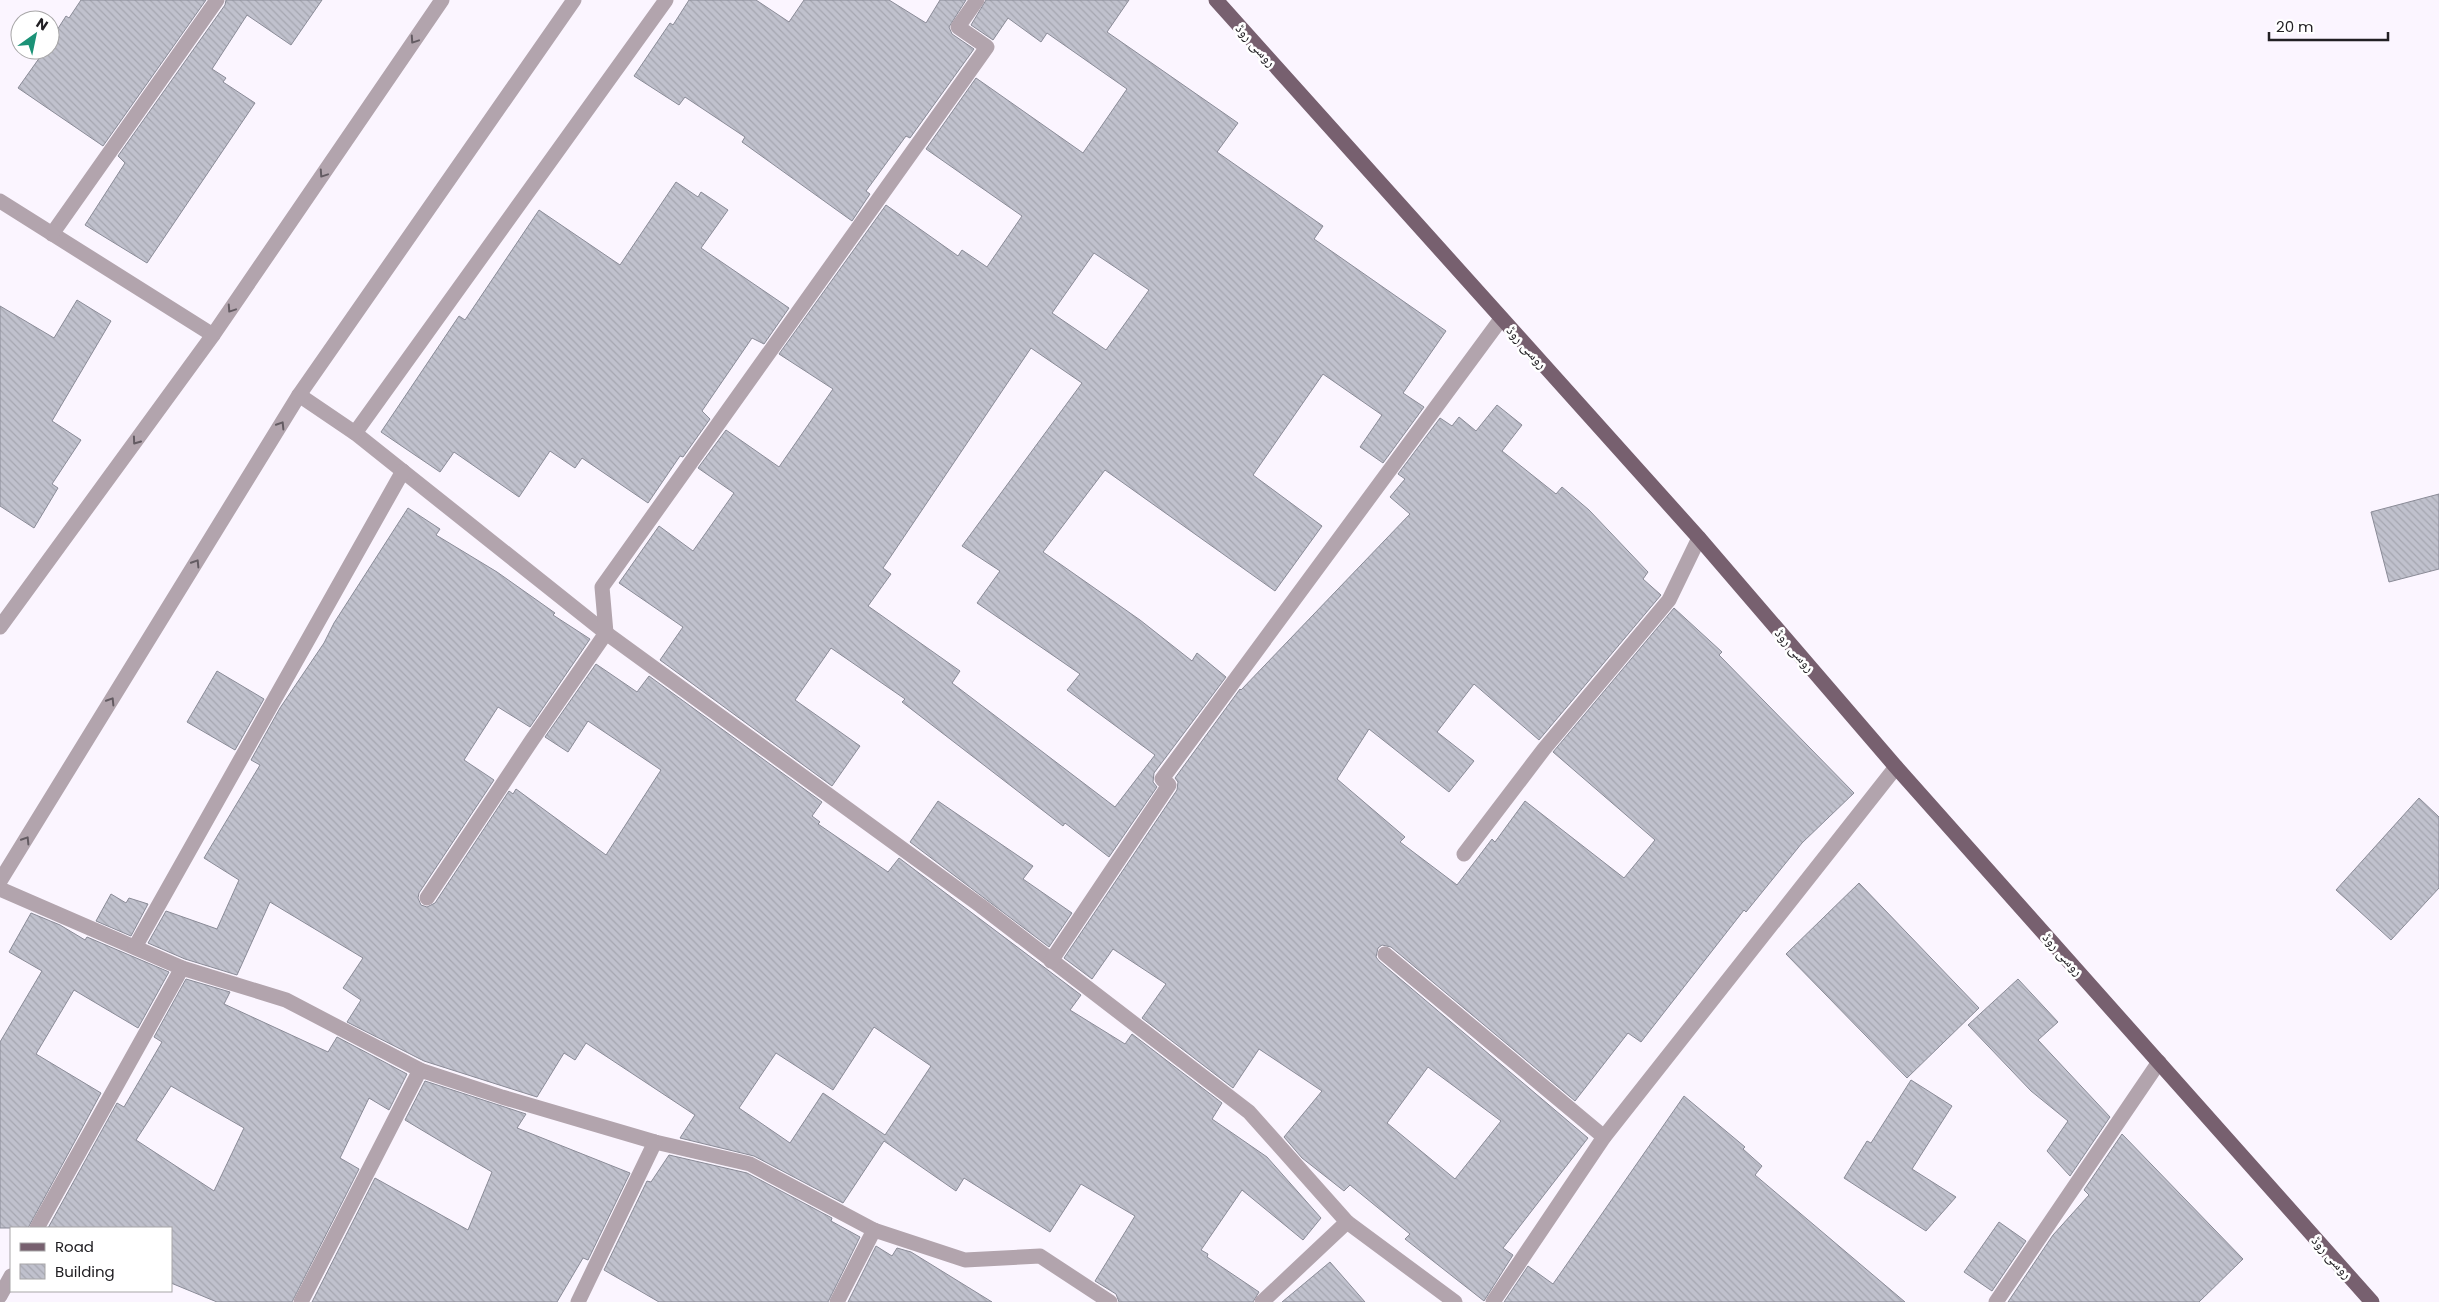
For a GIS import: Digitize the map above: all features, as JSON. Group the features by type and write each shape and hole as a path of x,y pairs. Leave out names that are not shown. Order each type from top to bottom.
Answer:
{"main road":[{"name":"روسی روڈ","path":"1216,0 1699,538 1896,767 2372,1302"}],"street":[{"path":"52,234 217,0"},
{"path":"0,628 213,335 442,0"},
{"path":"0,881 300,395 574,0"},
{"path":"355,433 666,0"},
{"path":"427,898 606,633 602,587 987,47 958,27 977,0"},
{"path":"0,201 213,335"},
{"path":"1051,961 1169,785 1162,779 1501,319"},
{"path":"300,395 355,433 606,633 973,900 1249,1112 1348,1222 1455,1302"},
{"path":"135,947 403,471"},
{"path":"1464,854 1544,749 1669,600 1699,538"},
{"path":"1493,1302 1604,1137 1896,767"},
{"path":"0,890 182,968 286,1000 420,1070 502,1098 655,1142 750,1164 874,1230 965,1260 1040,1256 1110,1302"},
{"path":"1385,954 1604,1137"},
{"path":"39,1227 182,968"},
{"path":"1996,1302 2159,1062"},
{"path":"301,1302 420,1070"},
{"path":"578,1302 655,1142"},
{"path":"1262,1302 1348,1222"},
{"path":"837,1302 874,1230"},
{"path":"0,1296 10,1278"}],"building":[{"path":"81,0 206,0 103,146 18,88 38,60 60,60 60,25 66,16 69,18"},
{"path":"226,0 322,0 291,45 247,15 212,69 226,78 223,82 255,103 147,263 85,225 125,163 118,156 225,5"},
{"path":"689,0 756,0 789,22 804,0 889,0 926,23 940,0 966,0 949,27 952,34 974,49 910,138 906,136 866,191 870,194 852,221 742,142 745,137 685,97 679,105 634,76 670,23 673,25"},
{"path":"986,0 1129,0 1107,32 1238,123 1217,152 1323,226 1314,239 1446,331 1403,393 1424,407 1383,463 1360,447 1382,415 1323,374 1253,475 1322,526 1275,591 1105,470 1043,552 1140,620 1192,661 1197,653 1226,677 1154,773 1153,782 1157,787 1109,857 1065,823 1063,826 902,702 905,699 831,648 795,700 860,746 832,786 660,660 683,627 619,583 659,526 693,551 734,493 698,468 726,430 779,467 833,389 779,354 886,205 958,256 962,250 987,267 1022,216 926,149 976,78 1083,153 1127,89 1047,33 1041,42 1008,18 993,40 971,25","holes":["1094,253 1149,290 1106,350 1052,313","1031,348 1082,383 962,546 1000,571 977,603 1080,674 1067,690 1155,755 1115,807 952,683 960,671 868,606 891,574 883,568"]},
{"path":"676,182 698,197 701,192 728,210 701,248 789,308 764,344 752,338 702,411 710,419 683,457 680,456 648,503 582,458 575,468 550,451 519,497 454,452 440,472 381,432 459,316 465,320 539,210 620,265"},
{"path":"77,300 111,321 52,421 81,440 52,484 58,488 34,528 0,506 0,306 54,338"},
{"path":"1497,405 1522,425 1502,451 1556,494 1562,487 1589,510 1648,572 1643,579 1661,595 1539,740 1474,684 1437,732 1474,761 1449,792 1369,729 1337,779 1405,837 1400,842 1457,885 1492,839 1495,842 1525,801 1624,878 1655,840 1553,752 1674,608 1722,652 1719,655 1854,793 1802,843 1746,912 1744,910 1641,1042 1628,1033 1575,1101 1391,947 1382,945 1378,948 1376,957 1379,961 1588,1138 1503,1248 1513,1255 1484,1301 1405,1239 1410,1234 1350,1185 1344,1191 1302,1158 1284,1137 1322,1091 1259,1049 1233,1088 1142,1018 1166,984 1113,949 1092,979 1064,958 1177,790 1178,782 1175,778 1240,689 1410,514 1390,497 1405,479 1398,474 1440,418 1452,426 1459,417 1476,431","holes":["1428,1067 1501,1121 1455,1179 1387,1123"]},
{"path":"2439,494 2439,569 2389,582 2371,512"},
{"path":"408,508 440,529 436,535 497,572 555,613 553,615 590,639 530,727 498,707 464,760 494,780 419,893 418,898 421,905 427,907 435,903 509,791 513,794 516,789 606,855 661,770 588,721 568,752 545,737 596,664 637,692 649,676 822,802 812,816 820,822 818,824 888,872 899,858 1081,995 1070,1010 1125,1044 1132,1034 1222,1103 1212,1119 1267,1157 1321,1218 1303,1240 1242,1190 1201,1250 1208,1254 1207,1257 1259,1292 1253,1302 1119,1302 1116,1294 1095,1281 1135,1216 1081,1184 1050,1232 964,1178 956,1191 884,1141 843,1203 754,1156 680,1138 695,1115 586,1043 575,1060 564,1053 537,1097 424,1061 347,1022 361,1000 343,988 363,958 270,902 237,975 185,959 148,943 166,911 217,929 239,880 204,858 260,765 251,760 280,708 324,643 334,623","holes":["874,1027 931,1066 885,1135 823,1093 790,1143 739,1108 776,1053 833,1090"]},
{"path":"217,671 264,699 235,750 187,722"},
{"path":"2419,798 2439,817 2439,888 2391,940 2336,890"},
{"path":"938,801 1033,866 1023,879 1072,913 1049,947 910,842"},
{"path":"1859,883 1979,1008 1907,1078 1786,954"},
{"path":"111,894 126,903 129,898 148,904 131,936 96,921"},
{"path":"31,913 60,925 85,940 87,937 169,972 138,1028 74,990 36,1054 101,1093 29,1227 0,1228 0,1042 42,971 9,952"},
{"path":"186,979 230,992 224,1004 328,1052 337,1037 407,1074 389,1110 369,1098 340,1158 359,1169 292,1302 217,1302 172,1283 172,1227 49,1227 117,1103 124,1107 162,1042 154,1037","holes":["171,1086 244,1128 214,1191 136,1140"]},
{"path":"2018,979 2058,1022 2038,1040 2110,1117 2070,1176 2047,1151 2068,1121 2031,1091 1968,1025"},
{"path":"1911,1080 1952,1106 1912,1169 1956,1197 1926,1231 1844,1178 1867,1141 1871,1143"},
{"path":"425,1081 526,1114 517,1128 630,1173 588,1260 583,1258 557,1302 312,1302 375,1178 468,1230 492,1172 405,1120"},
{"path":"1684,1096 1745,1147 1743,1149 1762,1166 1755,1175 1905,1302 1504,1302 1528,1266 1553,1284"},
{"path":"2122,1134 2243,1259 2199,1302 2008,1302 2053,1235 2089,1195 2084,1190"},
{"path":"669,1155 747,1173 832,1218 831,1221 860,1237 828,1302 659,1302 604,1270 647,1181 651,1182"},
{"path":"1999,1222 2026,1241 1992,1291 1964,1272"},
{"path":"876,1246 892,1256 897,1248 911,1252 992,1302 848,1302"},
{"path":"1330,1262 1365,1302 1282,1302"}]}
